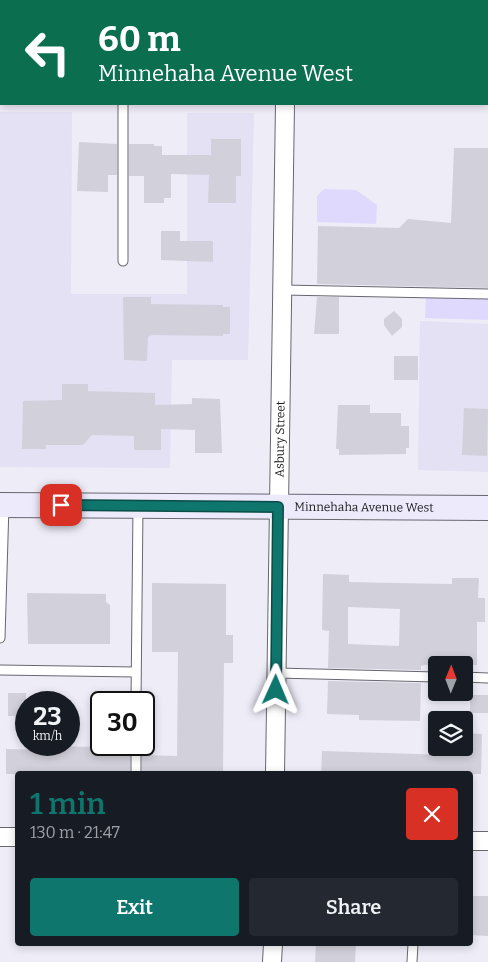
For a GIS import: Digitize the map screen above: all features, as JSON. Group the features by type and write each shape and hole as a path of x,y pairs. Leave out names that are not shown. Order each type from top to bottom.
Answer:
{"street":[{"name":"Asbury Street","path":"275,771 285,105"},
{"name":"Minnehaha Avenue West","path":"2,505 488,508"},
{"path":"0,837 15,837"},
{"path":"473,841 488,841"},
{"path":"272,962 273,946"}],"lane":[{"path":"123,105 123,261"},
{"path":"282,290 488,294"},
{"path":"0,638 2,505"},
{"path":"136,691 138,506"},
{"path":"0,670 136,672"},
{"path":"277,673 428,677"},
{"path":"473,677 488,678"},
{"path":"136,756 136,771"},
{"path":"412,946 412,962"}],"shaded area":[{"path":"0,112 72,112 71,294 187,294 187,113 254,113 248,360 172,360 170,468 0,467"},
{"path":"324,189 356,190 377,205 376,224 317,222 317,196"},
{"path":"426,295 488,297 488,320 425,318"},
{"path":"420,321 488,324 488,472 418,470"}],"building":[{"path":"211,139 241,139 241,176 236,176 236,203 208,203 209,175 171,174 171,198 164,198 164,203 144,203 144,176 129,176 129,144 154,144 154,146 162,146 162,155 211,155"},
{"path":"79,142 117,144 117,175 108,175 108,192 77,191"},
{"path":"454,148 488,148 488,288 317,284 318,226 399,228 408,219 451,223"},
{"path":"161,231 180,231 180,241 213,241 213,262 161,260"},
{"path":"123,297 151,297 151,304 223,305 223,307 230,307 230,334 223,334 223,336 152,335 148,337 147,361 124,360"},
{"path":"317,297 339,297 339,334 314,334"},
{"path":"394,311 402,319 402,327 392,336 384,325 384,319"},
{"path":"394,356 418,356 418,380 394,380"},
{"path":"62,384 88,384 88,391 155,393 155,405 192,404 192,398 220,399 222,453 195,453 195,430 161,429 161,450 134,450 134,436 92,435 83,445 46,445 46,449 22,449 23,401 62,400"},
{"path":"338,405 370,405 370,413 401,413 401,426 409,426 409,448 406,448 406,454 339,455 339,449 336,449"},
{"path":"464,408 488,409 487,456 462,455"},
{"path":"323,574 349,575 349,582 452,584 452,578 479,578 478,598 485,598 485,622 477,622 477,665 473,665 473,656 428,656 428,665 421,666 421,670 328,668 329,631 322,630","holes":["348,607 400,609 399,646 348,644"]},
{"path":"152,583 226,584 226,635 233,635 233,663 224,663 223,771 142,771 142,756 177,756 178,652 152,652"},
{"path":"27,593 106,594 106,602 110,605 110,644 28,644"},
{"path":"328,681 421,683 420,721 359,720 359,715 327,714"},
{"path":"8,693 15,693 15,716 8,716"},
{"path":"473,695 488,695 488,713 473,713 473,711 470,711 470,701 473,701"},
{"path":"473,734 482,734 481,774 473,774 473,771 321,771 322,751 473,756"},
{"path":"80,747 90,747 90,756 130,756 130,771 15,771 15,774 6,774 6,749 15,749 15,756 80,756"},
{"path":"473,896 488,896 488,936 473,935"},
{"path":"316,946 356,946 355,962 315,962"}],"route":[{"path":"61,505 278,507 276,690"}]}
